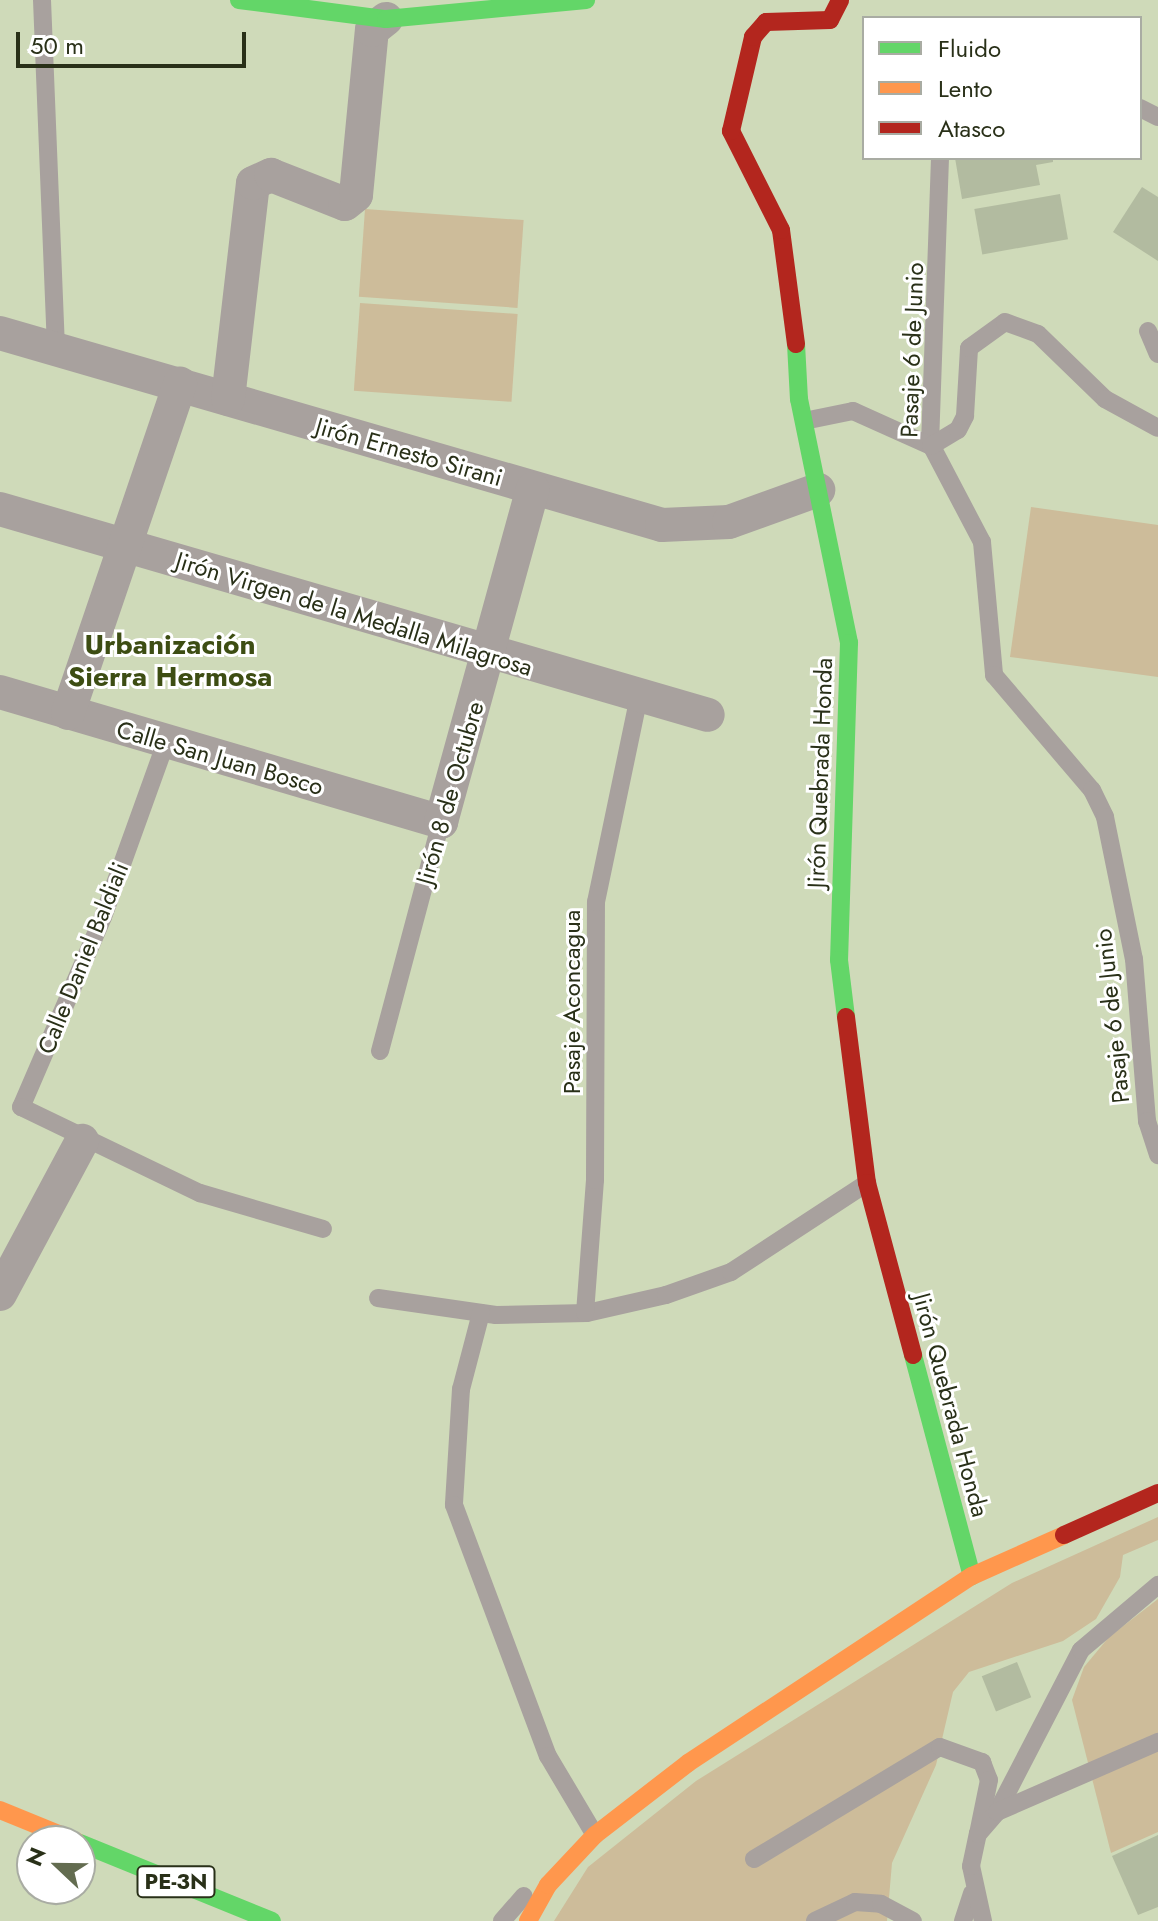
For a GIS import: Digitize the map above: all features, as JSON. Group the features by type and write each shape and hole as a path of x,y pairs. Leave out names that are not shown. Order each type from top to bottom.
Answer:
{"main road":[{"path":"239,0 386,19 586,0"},
{"name":"Jirón Quebrada Honda","path":"840,0 830,20 813,26 766,22 753,37 732,104 731,131 781,230 791,271 804,421 853,687 840,818 839,960 867,1183 972,1576"},
{"path":"528,1921 549,1884 595,1835 688,1763 972,1576 1158,1493"},
{"name":"PE-3N","path":"0,1810 37,1825"},
{"name":"PE-3N","path":"96,1849 272,1921"}],"street":[{"path":"228,399 253,183 271,175 345,204 356,195 372,30 386,19"},
{"name":"Jirón Ernesto Sirani","path":"0,333 533,489 698,528 818,490"},
{"path":"68,713 180,384"},
{"name":"Jirón 8 de Octubre","path":"441,822 533,489"},
{"name":"Jirón Virgen de la Medalla Milagrosa","path":"0,509 489,656 708,715"},
{"name":"Calle San Juan Bosco","path":"0,692 441,822"},
{"path":"0,1294 82,1141"}],"lane":[{"path":"42,0 56,348"},
{"name":"Pasaje 6 de Junio","path":"940,160 931,446 982,542 994,675 1092,790 1105,817 1134,959 1147,1121 1158,1155"},
{"path":"804,421 853,411 931,446 958,430 965,416 969,348 1005,322 1038,334 1105,399 1158,428"},
{"path":"1148,331 1158,354"},
{"name":"Pasaje Aconcagua","path":"585,1313 595,1180 596,902 639,696"},
{"name":"Calle Daniel Baldiali","path":"166,742 103,917 21,1105 82,1141 200,1193 323,1229"},
{"name":"Jirón 8 de Octubre","path":"380,1051 441,822"},
{"path":"378,1298 481,1313 585,1313 731,1272 867,1183"},
{"path":"481,1313 461,1389 454,1505 548,1756 595,1835"},
{"path":"978,1834 997,1812 1081,1650 1158,1585"},
{"path":"997,1812 1158,1742"},
{"path":"754,1859 940,1747 982,1762 989,1780 978,1834 972,1893 963,1921"},
{"path":"502,1921 533,1887 549,1884"},
{"path":"972,1893 983,1921"},
{"path":"815,1921 855,1902 881,1904 913,1921"}],"shaded area":[{"path":"365,209 524,220 517,308 359,297"},
{"path":"360,303 518,314 511,402 354,391"},
{"path":"1031,507 1158,525 1158,677 1010,657"},
{"path":"1158,1517 1158,1540 1123,1555 1120,1577 1096,1619 1063,1641 969,1672 953,1692 936,1765 892,1863 887,1921 554,1921 588,1867 696,1781 1012,1583"},
{"path":"1158,1599 1158,1832 1111,1853 1072,1700 1084,1667 1109,1637"}],"building":[{"path":"955,160 1053,160 1036,165 1040,185 962,199"},
{"path":"1142,187 1158,197 1158,261 1113,232"},
{"path":"1060,194 1068,239 982,254 974,209"},
{"path":"1017,1662 1031,1697 996,1711 982,1676"},
{"path":"1158,1835 1158,1907 1138,1915 1112,1856"}],"traffic: fast":[{"path":"239,0 386,19 586,0"},
{"path":"796,344 799,399 849,643 839,960 846,1017"},
{"path":"913,1355 972,1576"},
{"path":"96,1850 272,1921"}],"traffic: slow":[{"path":"528,1921 548,1885 595,1835 688,1763 972,1576 1064,1535"},
{"path":"0,1810 37,1825"}],"traffic: jam":[{"path":"796,344 781,230 731,131 753,37 766,22 830,20 840,0"},
{"path":"846,1017 867,1183 913,1355"},
{"path":"1064,1535 1158,1493"}],"district":[{"name":"Urbanización Sierra Hermosa","path":"170,661"}]}
